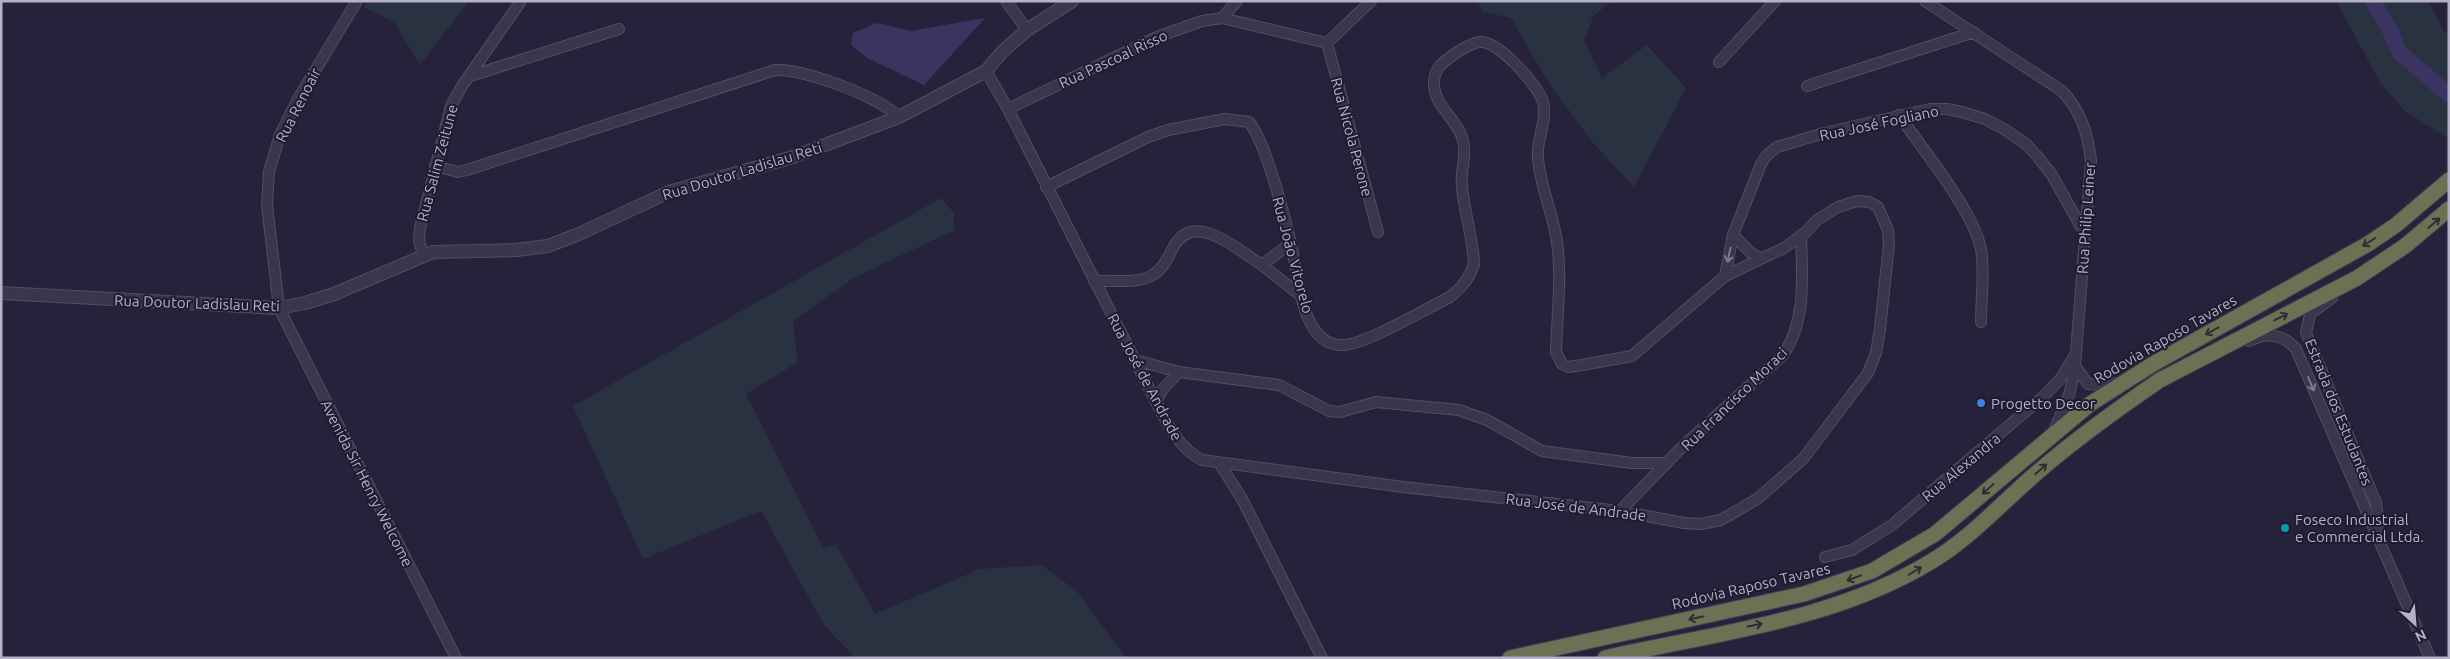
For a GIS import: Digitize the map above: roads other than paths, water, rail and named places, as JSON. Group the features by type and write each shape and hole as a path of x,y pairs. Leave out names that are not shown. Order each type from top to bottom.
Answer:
{"highway":[{"name":"Rodovia Raposo Tavares","path":"1510,658 1804,594 1872,571 1935,534 2054,431 2090,404 2122,383 2368,244 2396,225 2449,180"},
{"path":"1605,658 1800,616 1871,592 1908,575 1934,560 1958,542 2086,432 2160,380 2357,278 2405,246 2449,210"}],"street":[{"name":"Rua Renoair","path":"279,308 267,205 268,172 280,135 298,99 358,1"},
{"name":"Rua Salim Zeitune","path":"423,255 419,240 420,228 451,106 462,86 521,1"},
{"path":"1006,1 1027,30"},
{"name":"Rua Doutor Ladislau Reti","path":"1,293 279,308 305,303 334,294 423,255 442,251 516,250 548,246 579,234 669,192 793,157 899,117 986,71 1002,52 1027,30 1072,1"},
{"path":"1222,18 1237,1"},
{"path":"1327,43 1371,1"},
{"path":"1719,62 1775,1"},
{"name":"Rua Philip Leiner","path":"1925,1 2062,91 2080,115 2089,144 2091,161 2075,366 2070,392 2054,431"},
{"name":"Rua Pascoal Risso","path":"1008,109 1181,27 1222,18 1327,43"},
{"path":"470,76 618,29"},
{"path":"1807,86 1974,32"},
{"name":"Rua João Vitorelo","path":"1046,187 1155,135 1225,119 1249,122 1260,138 1291,243 1300,295 1306,313 1318,335 1325,341 1343,345 1366,339 1450,296 1462,287 1470,276 1474,264 1462,187 1464,149 1457,127 1437,99 1434,80 1436,71 1443,62 1471,44 1481,41 1492,43 1502,50 1535,88 1544,105 1544,116 1537,145 1538,159 1558,244 1556,352 1558,359 1562,364 1568,366 1632,356"},
{"name":"Rua Nicola Perone","path":"1327,43 1378,232"},
{"path":"435,166 445,167 458,172 468,170 775,70 806,74 879,101 899,117"},
{"name":"Rua José de Andrade","path":"986,71 1008,109 1171,430 1189,453 1202,460 1220,464 1620,511 1684,523 1701,524 1721,520 1738,512 1757,499 1803,459 1868,373 1876,353 1880,329 1889,244 1888,230 1878,207 1869,202 1857,201 1838,207 1826,214 1784,248 1725,276 1632,356"},
{"name":"Rua José Fogliano","path":"1725,276 1734,235 1761,164 1777,147 1899,115 1930,109 1947,109 1985,119 2026,144 2052,175 2084,234"},
{"path":"1899,115 1964,209 1977,235 1981,251 1981,322"},
{"path":"1094,281 1138,280 1151,276 1168,259 1182,236 1190,231 1200,230 1210,233 1262,264 1300,295"},
{"path":"1734,235 1751,253 1760,258"},
{"name":"Rua Francisco Moraci","path":"1620,511 1667,463 1778,360 1791,343 1797,328 1802,280 1801,235"},
{"path":"1262,264 1291,243"},
{"name":"Estrada dos Estudantes","path":"2376,536 2377,511 2373,494 2309,343 2306,327 2310,314 2315,309 2374,270 2405,246"},
{"name":"Avenida Sir Henry Welcome","path":"279,308 456,658"},
{"name":"Estrada dos Estudantes","path":"2160,380 2199,367 2260,336 2275,335 2285,339 2299,356 2430,658"},
{"name":"Rua Alexandra","path":"1825,557 1852,550 1899,519 2045,395 2061,378 2076,352"},
{"path":"1135,360 1179,372 1279,385 1329,411 1340,412 1376,402 1459,410 1487,420 1542,452 1632,463 1667,463"},
{"path":"2075,366 2088,384 2122,383"},
{"path":"1156,402 1162,390 1179,372"},
{"path":"1220,464 1242,499 1322,658"},
{"path":"2360,499 2373,494"}],"waterway":[{"path":"2373,1 2391,32 2399,52 2449,95"}],"place":[{"name":"Progetto Decor","path":"1981,403"},
{"name":"Foseco Industrial e Commercial Ltda.","path":"2285,528"}]}
